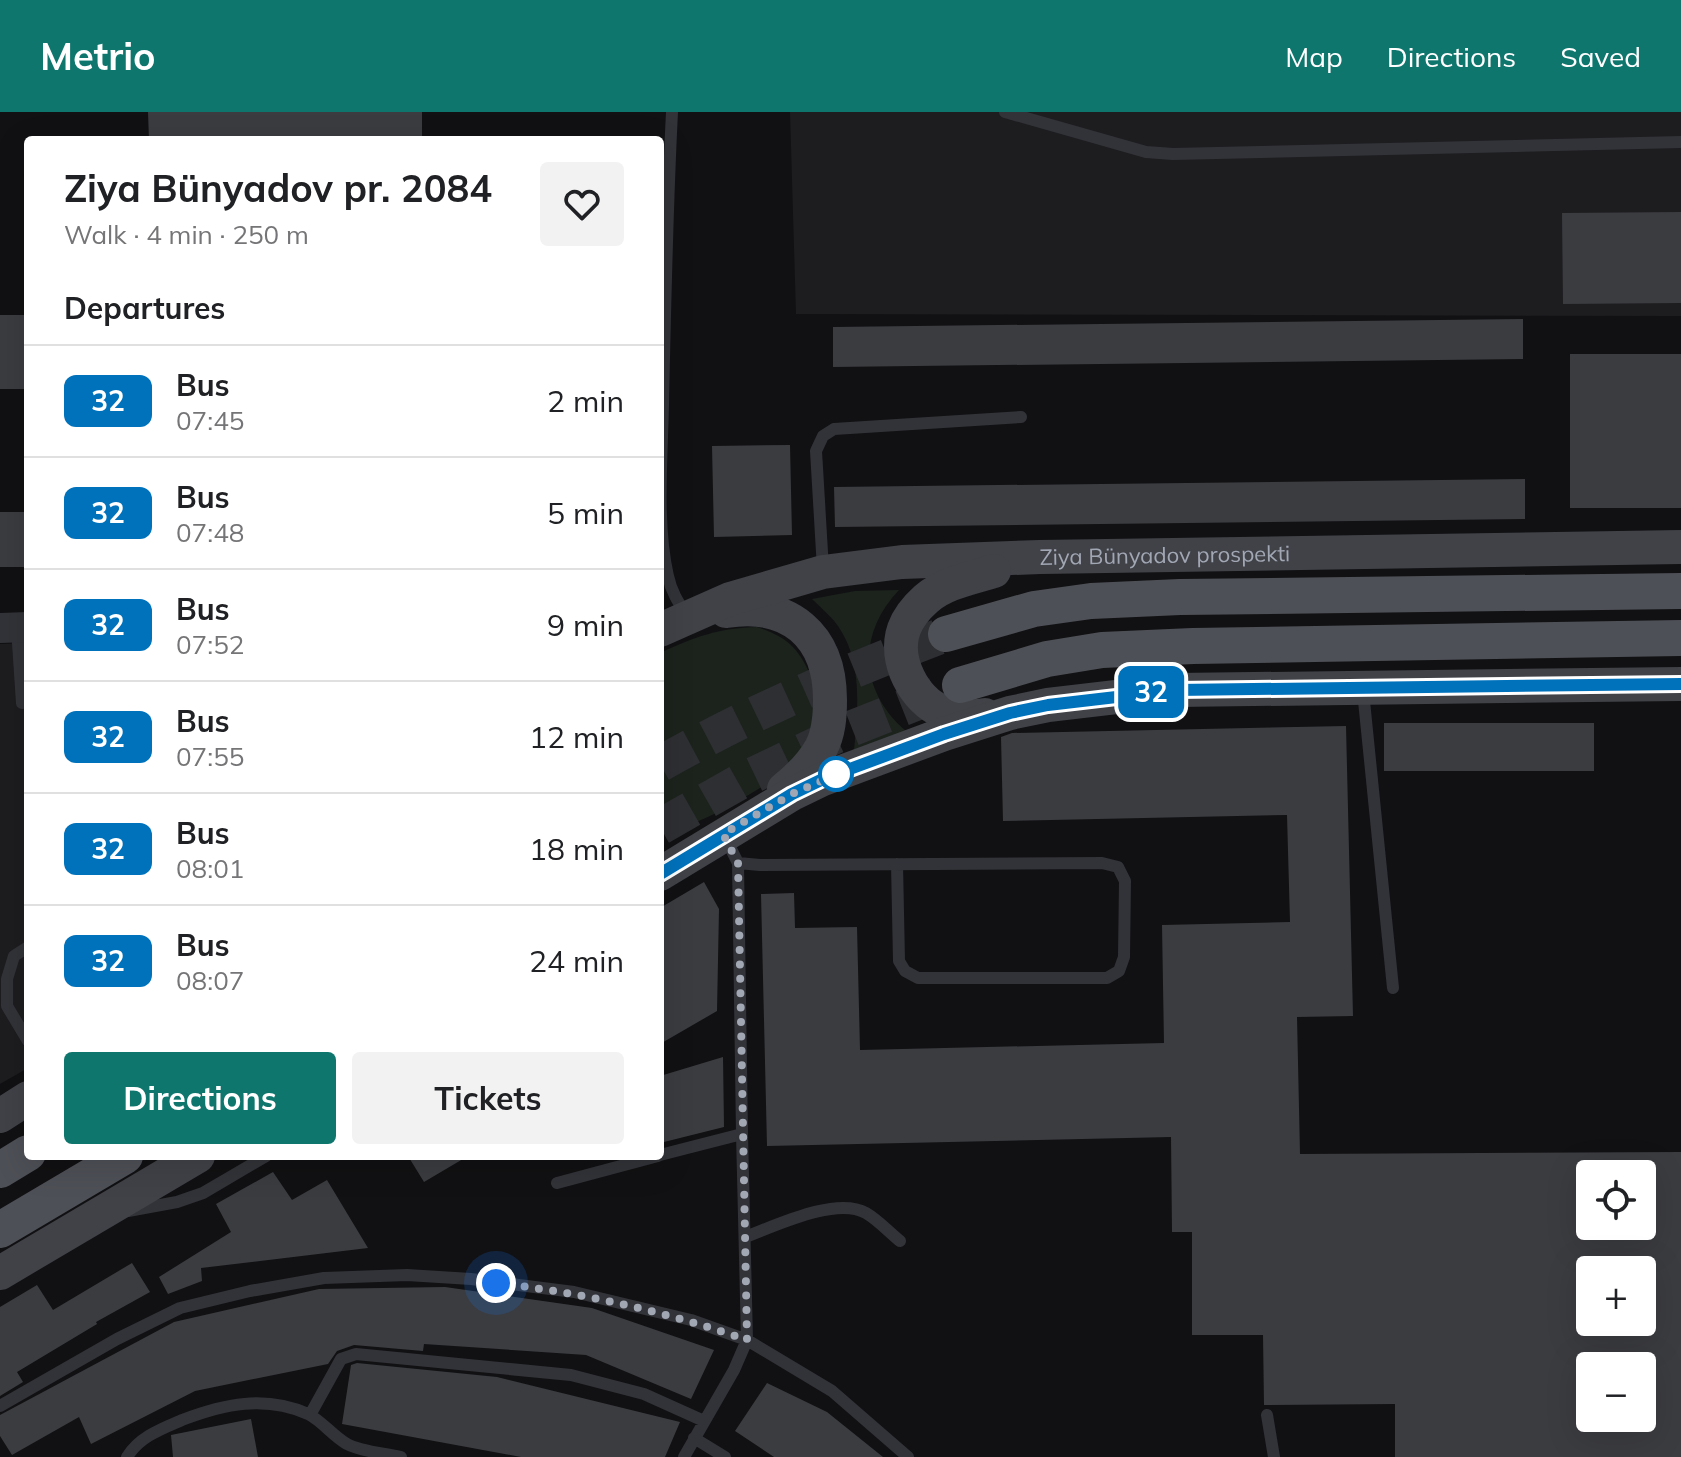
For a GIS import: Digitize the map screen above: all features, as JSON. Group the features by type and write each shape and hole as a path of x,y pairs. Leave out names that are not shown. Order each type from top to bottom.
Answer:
{"main road":[{"name":"Ziya Bünyadov prospekti","path":"669,621 730,599 823,572 902,562 1681,547"},
{"path":"1040,557 946,586 928,597 914,611 901,639 902,662 908,677 929,705 945,713 967,717 1176,690 1681,684"},
{"name":"Ziya Bünyadov prospekti","path":"946,634 1034,609 1091,601 1180,597 1681,591"},
{"path":"669,621 740,609 763,609 798,623 811,635 828,668 830,707 827,732 820,750 807,768 731,848"},
{"path":"960,685 1047,659 1102,650 1681,638"},
{"path":"664,873 731,848 792,794 823,779 1010,713"},
{"path":"664,848 686,845 731,848"},
{"path":"0,1116 24,1101"},
{"path":"0,1170 24,1155"},
{"path":"0,1230 118,1160"},
{"path":"0,1273 191,1160"}],"lane":[{"path":"664,206 672,112"},
{"path":"1005,112 1146,152 1173,154 1681,142"},
{"path":"823,572 816,451 823,436 834,429 1021,417"},
{"path":"664,535 665,560 674,596 669,621"},
{"path":"15,628 22,703"},
{"path":"1362,688 1393,988"},
{"path":"731,848 760,865 897,864 1102,863 1118,867 1125,881 1124,957 1119,971 1107,978 918,978 905,971 899,961 897,864"},
{"path":"684,1457 734,1370 747,1340 731,848"},
{"path":"24,950 14,956 7,979 7,1006 24,1034"},
{"path":"664,1155 742,1134"},
{"path":"101,1214 146,1209 190,1198 259,1160"},
{"path":"557,1183 644,1160"},
{"path":"745,1237 822,1210 847,1208 864,1212 900,1241"},
{"path":"0,1406 117,1339 180,1308 324,1278 407,1275 471,1279 574,1292 691,1320 747,1340 832,1391 908,1457"},
{"path":"310,1415 341,1359 356,1354 571,1375 644,1394 704,1421"},
{"path":"127,1457 138,1443 158,1430 211,1409 249,1402 274,1403 310,1415 346,1451 401,1457"},
{"path":"1267,1415 1274,1457"},
{"path":"694,1438 725,1457"}],"shaded area":[{"path":"790,112 1681,112 1681,316 796,314"},
{"path":"899,590 876,625 870,643 869,662 879,698 906,731 854,750 857,686 852,655 838,626 812,599 855,591"},
{"path":"757,627 790,644 800,656 814,689 814,721 810,736 795,761 759,788 704,818 664,830 664,651 707,634"},
{"path":"24,643 24,1070 0,1084 0,644"}],"building":[{"path":"148,112 422,112 422,136 149,136"},
{"path":"1681,212 1681,303 1563,304 1562,213"},
{"path":"0,315 24,315 24,389 0,389"},
{"path":"1523,319 1523,359 833,367 833,327"},
{"path":"1570,354 1681,354 1681,508 1570,508"},
{"path":"790,445 792,535 714,537 712,446"},
{"path":"1525,479 1525,519 835,527 834,487"},
{"path":"0,512 24,512 24,567 0,567"},
{"path":"1384,723 1594,723 1594,771 1384,771"},
{"path":"1346,726 1353,1016 1297,1017 1300,1154 1681,1152 1681,1457 1395,1457 1395,1404 1264,1405 1263,1335 1192,1335 1192,1232 1172,1232 1171,1137 767,1146 761,894 794,893 795,928 857,927 860,1050 1164,1043 1162,925 1290,922 1287,815 1003,821 1001,737 1012,733"},
{"path":"704,882 719,909 717,1011 664,1042 664,906"},
{"path":"723,1057 724,1127 664,1142 664,1075"},
{"path":"410,1160 461,1160 424,1182"},
{"path":"273,1172 292,1200 327,1180 368,1248 201,1268 202,1281 168,1294 159,1277 231,1232 216,1204"},
{"path":"132,1263 150,1292 17,1372 23,1382 0,1396 0,1307 37,1285 53,1310"},
{"path":"445,1287 592,1308 714,1350 691,1399 586,1355 424,1344 423,1351 354,1345 337,1351 328,1364 195,1391 91,1444 79,1417 12,1455 0,1436 0,1415 174,1322 319,1289"},
{"path":"357,1363 497,1377 680,1422 665,1457 521,1457 342,1424 351,1365"},
{"path":"767,1383 827,1412 883,1457 774,1457 735,1431"},
{"path":"251,1419 258,1457 173,1457 171,1435"}],"tunnel":[{"path":"664,762 800,693 946,634"},
{"path":"664,825 741,781 850,729 951,689"}],"bus line":[{"name":"32","path":"664,871 723,834 823,779 944,734 1010,713 1048,705 1176,690 1681,684"}],"route":[{"path":"496,1283 574,1292 691,1320 747,1340 738,863 723,834 792,794 842,772 836,774"}]}
